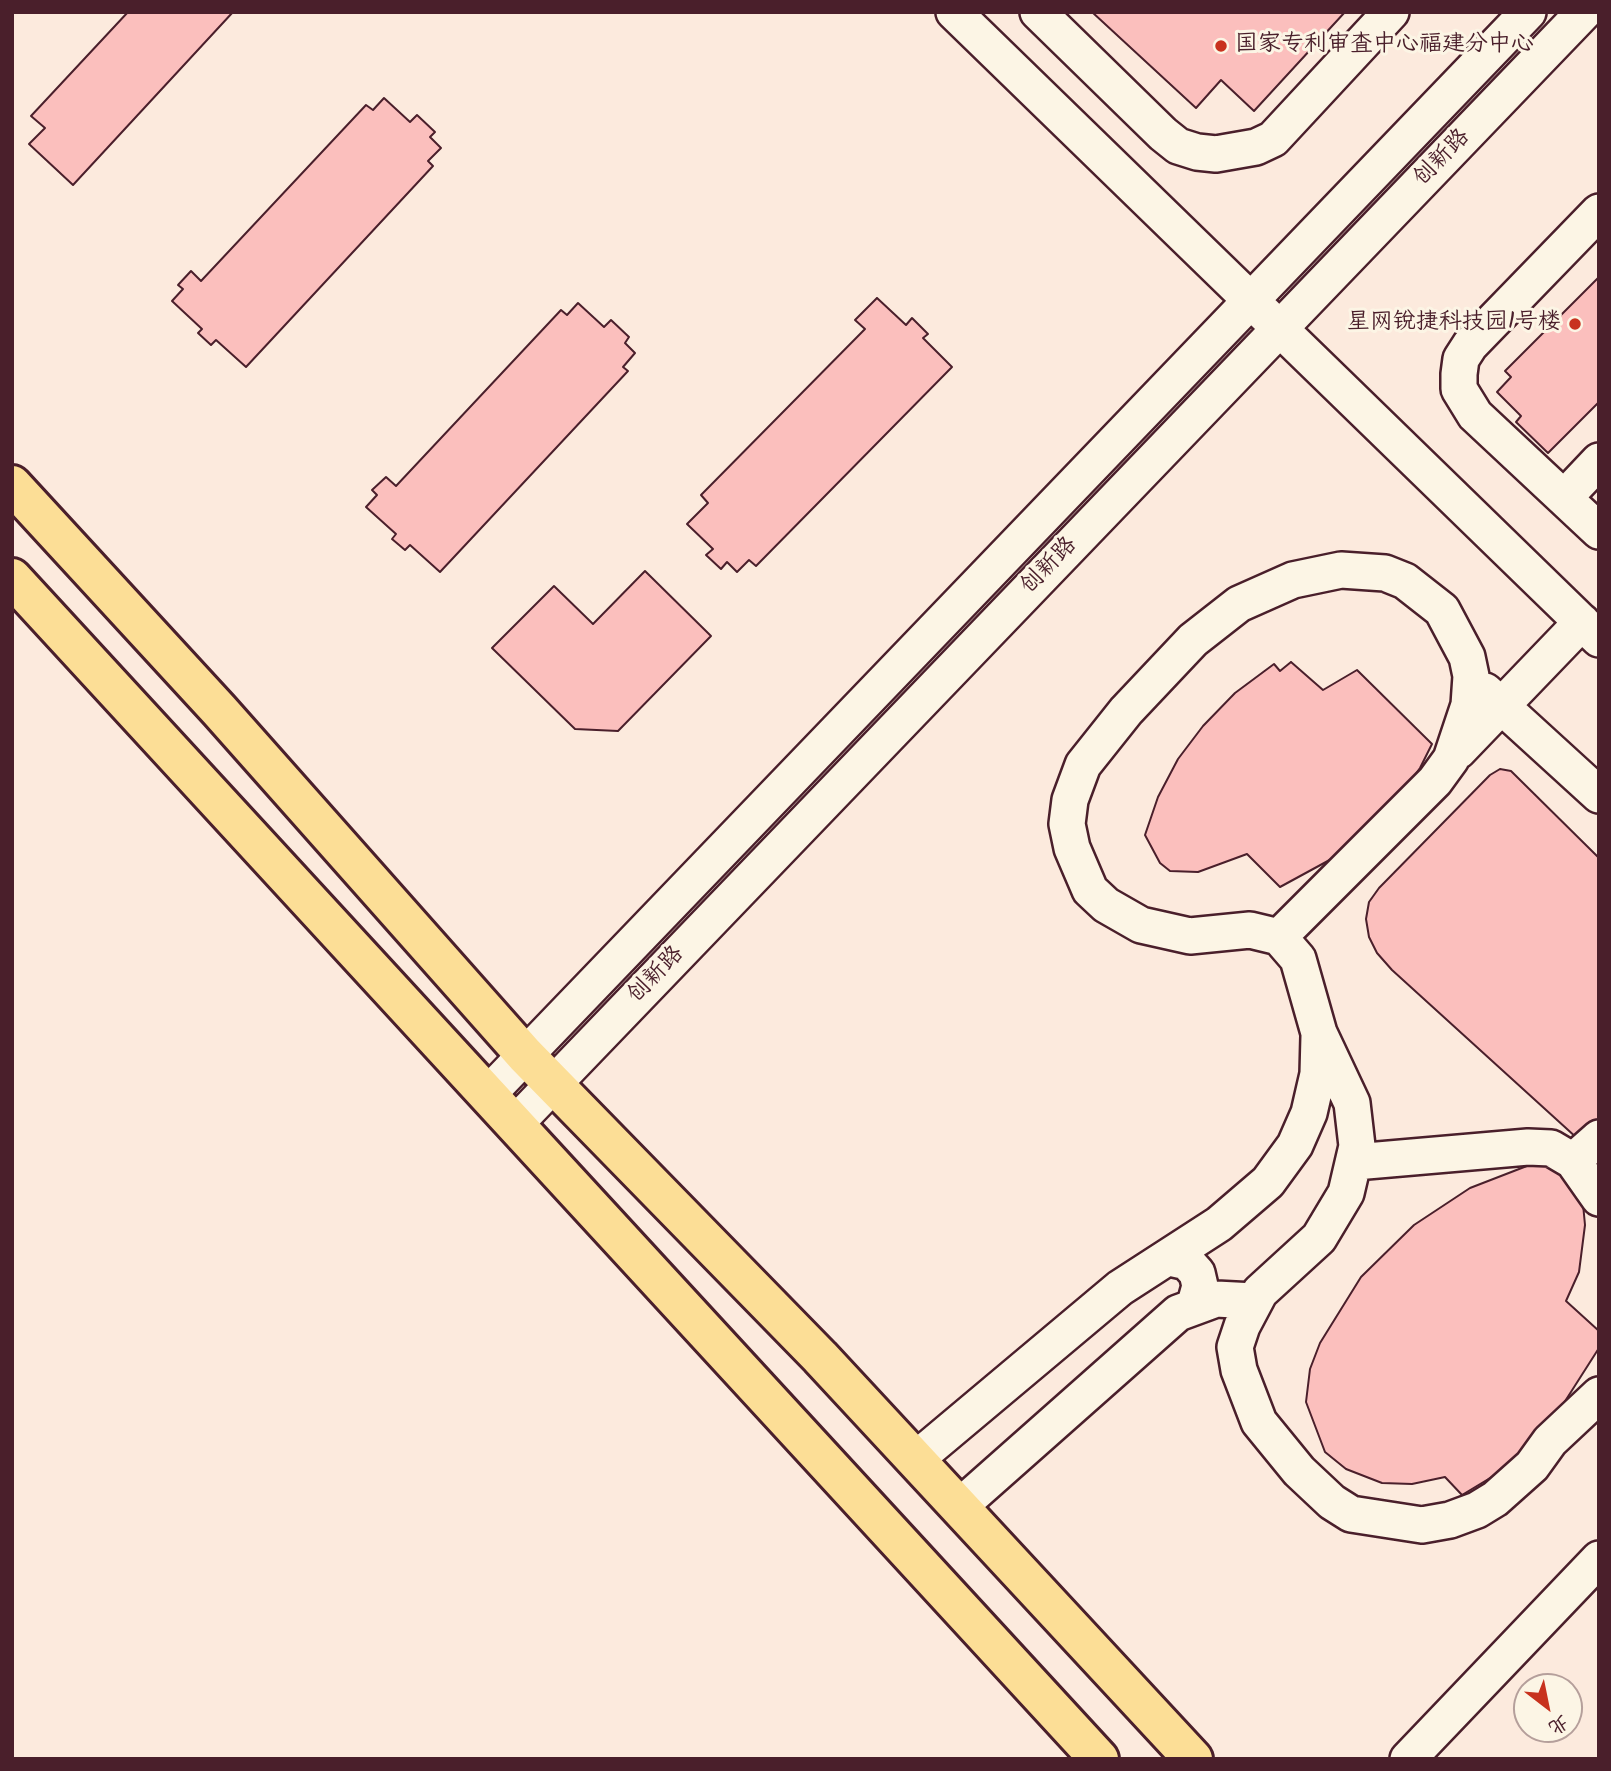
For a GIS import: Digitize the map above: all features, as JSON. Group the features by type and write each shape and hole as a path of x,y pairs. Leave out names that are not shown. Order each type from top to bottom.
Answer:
{"main road":[{"path":"12,485 219,710 525,1055 820,1357 1193,1759"},
{"path":"12,578 489,1093 1099,1759"}],"street":[{"path":"954,12 1590,631 1500,707 1451,759 1417,802 1279,936"},
{"path":"1038,12 1178,146 1216,154 1256,147 1273,139 1391,12"},
{"name":"创新路","path":"489,1093 1528,12"},
{"name":"创新路","path":"516,1123 1584,12"},
{"path":"1599,212 1470,345 1461,359 1459,374 1459,389 1475,415 1599,531"},
{"path":"1564,498 1599,461"},
{"path":"1451,759 1469,705 1471,676 1467,657 1442,610 1405,581 1385,573 1362,569 1320,573 1268,590 1215,621 1193,640 1099,742 1074,782 1067,824 1072,848 1090,890 1124,918 1190,936 1250,930 1279,936 1298,959 1319,1033 1352,1103 1357,1146 1346,1193 1326,1227 1254,1301 1235,1347 1239,1370 1259,1422 1299,1471 1332,1502 1351,1514 1422,1525 1477,1510 1495,1499 1532,1466 1550,1441 1599,1395"},
{"path":"1471,676 1500,707 1599,795"},
{"path":"915,1460 1120,1288 1169,1258 1246,1204 1268,1182 1295,1145 1312,1100 1318,1074 1319,1033"},
{"path":"1573,1161 1599,1138"},
{"path":"1355,1162 1528,1147 1551,1149 1573,1161 1599,1198"},
{"path":"1169,1258 1187,1262 1197,1273 1200,1286 1195,1304"},
{"path":"959,1507 1161,1325 1195,1304 1216,1299 1254,1301"},
{"path":"1408,1759 1599,1559"}],"building":[{"path":"128,12 233,12 73,185 29,144 45,128 31,116"},
{"name":"国家专利审查中心福建分中心","path":"1092,12 1345,12 1254,111 1221,80 1196,108"},
{"path":"384,98 410,122 417,115 435,132 430,137 441,148 428,161 433,166 246,367 216,340 211,345 198,333 202,329 172,301 183,289 178,285 191,271 201,281 366,105 373,110"},
{"name":"星网锐捷科技园1号楼","path":"1599,277 1599,402 1548,453 1516,422 1521,416 1497,392 1511,377 1505,371"},
{"path":"877,298 906,325 912,318 928,334 923,338 952,367 756,566 749,560 737,572 727,562 721,569 706,555 713,549 687,524 708,503 701,495 865,329 855,320"},
{"path":"578,303 604,327 611,320 629,337 625,343 635,353 623,367 628,371 440,572 410,545 405,550 392,539 396,534 366,507 377,495 372,490 386,477 396,486 561,310 567,315"},
{"path":"645,571 711,636 618,731 575,729 492,648 554,586 593,624"},
{"path":"1291,662 1323,690 1357,670 1432,744 1420,768 1402,794 1337,856 1280,887 1247,854 1198,872 1170,871 1160,863 1145,835 1158,797 1178,759 1203,726 1235,693 1274,664 1280,671"},
{"path":"1500,769 1511,771 1599,858 1599,1119 1578,1139 1392,970 1377,953 1369,937 1366,919 1369,902 1379,888 1490,775"},
{"path":"1556,1161 1583,1204 1585,1225 1579,1272 1566,1301 1599,1331 1599,1348 1562,1406 1531,1444 1505,1469 1462,1495 1445,1477 1412,1484 1382,1483 1346,1469 1325,1452 1306,1402 1310,1369 1320,1343 1361,1277 1414,1225 1470,1188 1532,1164"}],"place":[{"name":"国家专利审查中心福建分中心","path":"1221,46"},
{"name":"星网锐捷科技园1号楼","path":"1575,324"}]}
